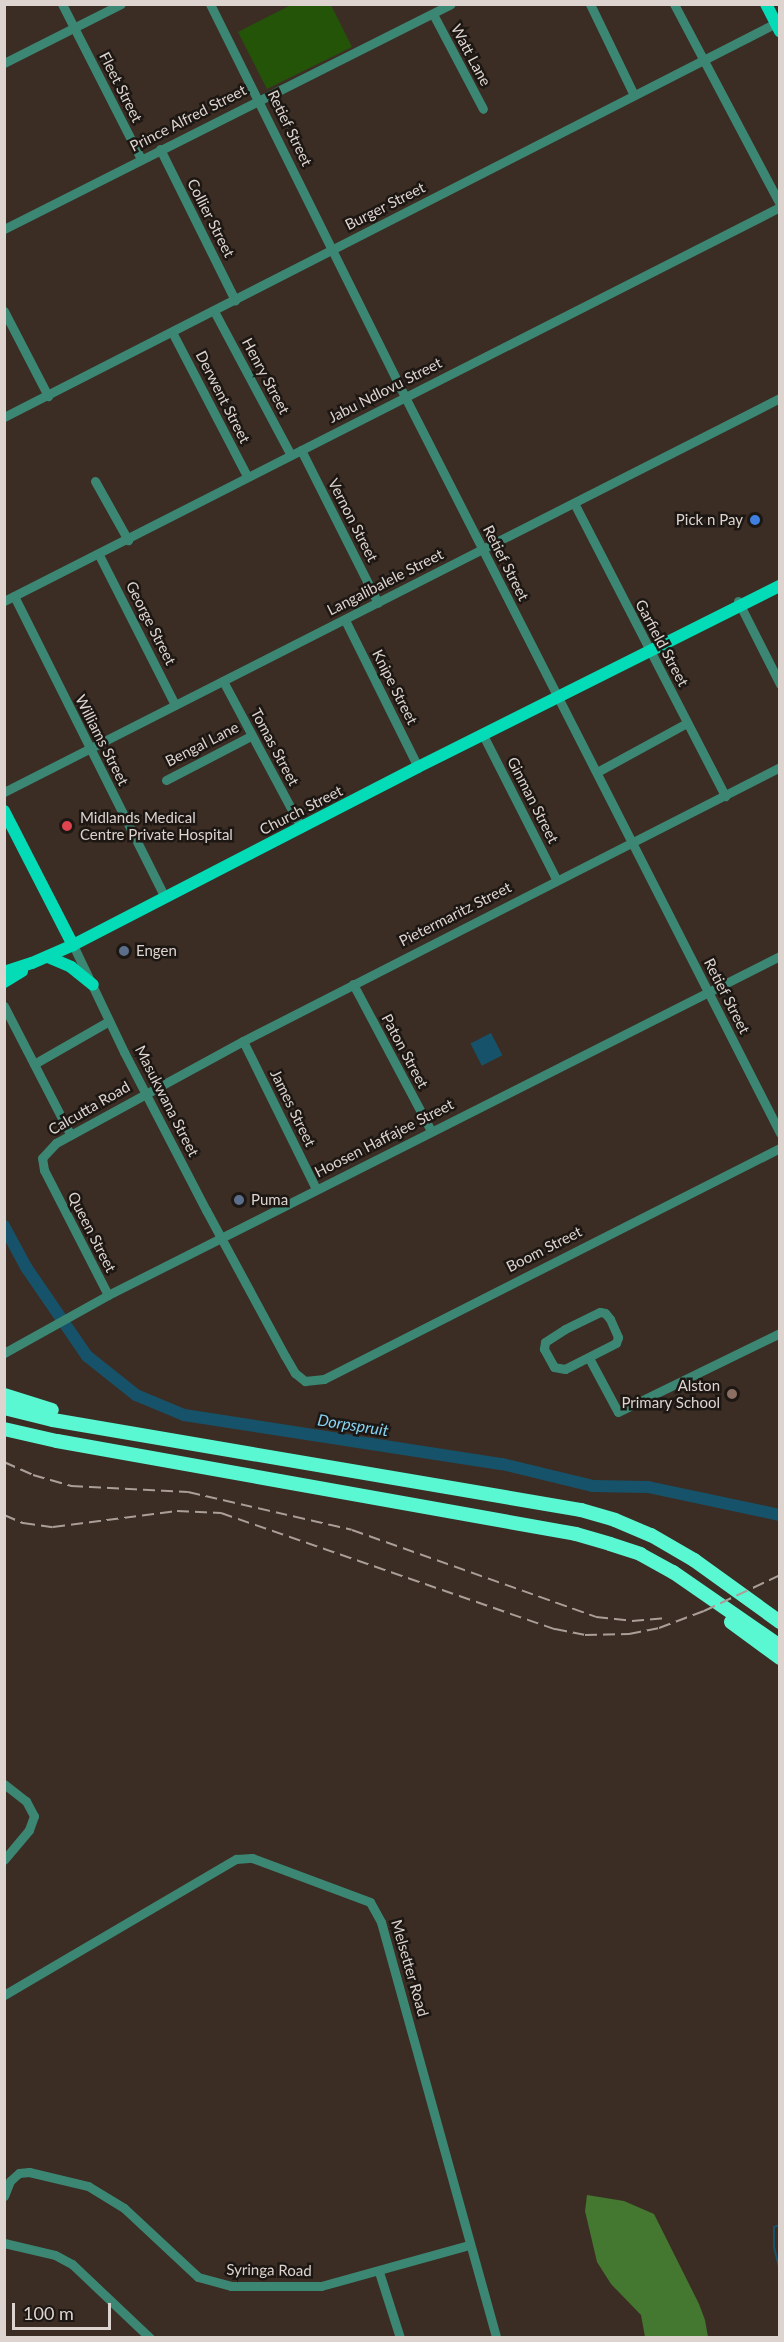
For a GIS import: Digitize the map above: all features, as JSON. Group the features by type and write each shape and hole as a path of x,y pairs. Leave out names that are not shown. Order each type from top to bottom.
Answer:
{"highway":[{"path":"4,1394 61,1413 262,1447 301,1461"},
{"path":"4,1408 53,1419 581,1510 615,1520 651,1535 780,1614"},
{"path":"4,1428 57,1441 576,1534 640,1554 673,1572 780,1646"},
{"path":"576,1534 673,1578 780,1658"},
{"path":"730,1585 780,1622"}],"main road":[{"path":"766,4 778,26"},
{"name":"Church Street","path":"4,972 48,957 73,945 164,896 649,650 780,579"},
{"name":"Church Street","path":"739,603 780,586"},
{"name":"Masukwana Street","path":"4,811 73,945"},
{"path":"48,957 71,967 93,985"},
{"name":"Church Street","path":"4,982 32,963"}],"street":[{"name":"Fleet Street","path":"62,4 141,159"},
{"path":"4,63 121,4"},
{"name":"Retief Street","path":"210,4 555,697 597,772 780,1133"},
{"name":"Prince Alfred Street","path":"4,229 451,4"},
{"path":"590,4 634,95"},
{"path":"674,4 780,206"},
{"name":"Watt Lane","path":"433,14 483,109"},
{"name":"Burger Street","path":"4,417 634,95 778,26"},
{"name":"Collier Street","path":"160,149 235,300"},
{"name":"Jabu Ndlovu Street","path":"4,601 99,555 247,476 780,206"},
{"path":"4,311 48,396"},
{"name":"Henry Street","path":"214,311 291,454"},
{"name":"Derwent Street","path":"172,332 247,476"},
{"name":"Langalibalele Street","path":"4,792 780,398"},
{"name":"Vernon Street","path":"301,450 378,603"},
{"path":"95,481 128,540"},
{"name":"Garfield Street","path":"574,503 725,796"},
{"name":"George Street","path":"99,555 176,705"},
{"name":"Williams Street","path":"14,596 164,896"},
{"path":"739,603 780,684"},
{"name":"Knipe Street","path":"345,620 418,767"},
{"name":"Tomas Street","path":"223,681 301,827"},
{"path":"597,772 687,723"},
{"name":"Ginman Street","path":"483,735 556,879"},
{"name":"Bengal Lane","path":"166,780 251,736"},
{"name":"Pietermaritz Street","path":"146,1092 556,879 780,767"},
{"name":"Masukwana Street","path":"73,945 109,1021 221,1237 295,1373 306,1381 324,1379"},
{"name":"Hoosen Haffajee Street","path":"4,1353 82,1308 780,956"},
{"name":"Paton Street","path":"353,984 430,1131"},
{"path":"4,1006 70,1134"},
{"path":"34,1064 109,1021"},
{"name":"James Street","path":"243,1041 316,1189"},
{"name":"Calcutta Road","path":"50,1183 42,1158 46,1150 146,1092"},
{"name":"Boom Street","path":"324,1379 780,1148"},
{"name":"Queen Street","path":"50,1183 108,1295"},
{"path":"596,1313 603,1313 616,1332 617,1341 589,1358 565,1369 558,1369 544,1349 544,1343 596,1313"},
{"path":"589,1358 618,1412 780,1333"},
{"path":"4,1784 26,1801 34,1816 29,1830 4,1860"},
{"name":"Melsetter Road","path":"4,1995 236,1859 252,1858 365,1899 374,1906 381,1922 432,2098 469,2245 496,2337"},
{"name":"Syringa Road","path":"4,2196 9,2181 19,2173 29,2172 88,2186 124,2208 198,2277 219,2284 304,2288 339,2283 469,2245"},
{"path":"4,2243 54,2255 72,2264 150,2337"},
{"path":"379,2272 400,2337"}],"green space":[{"path":"293,4 331,5 352,47 267,89 238,32"},
{"path":"587,2195 624,2201 654,2214 699,2304 708,2337 645,2337 641,2315 611,2284 597,2262 585,2211"}],"water":[{"path":"491,1033 502,1055 482,1066 471,1043"}],"waterway":[{"name":"Dorpspruit","path":"4,1226 26,1267 87,1356 136,1395 184,1415 502,1464 593,1486 648,1487 780,1515"},
{"path":"780,2225 774,2227 774,2247 780,2271"}],"railway":[{"path":"4,1462 33,1475 71,1486 188,1492 352,1530 596,1617 632,1621 667,1618"},
{"path":"4,1515 23,1523 53,1527 177,1511 221,1513 555,1629 585,1635 629,1634 659,1628 704,1611 780,1575"}],"place":[{"name":"Pick n Pay","path":"755,520"},
{"name":"Midlands Medical Centre Private Hospital","path":"67,826"},
{"name":"Engen","path":"124,951"},
{"name":"Puma","path":"239,1200"},
{"name":"Alston Primary School","path":"732,1394"}]}
